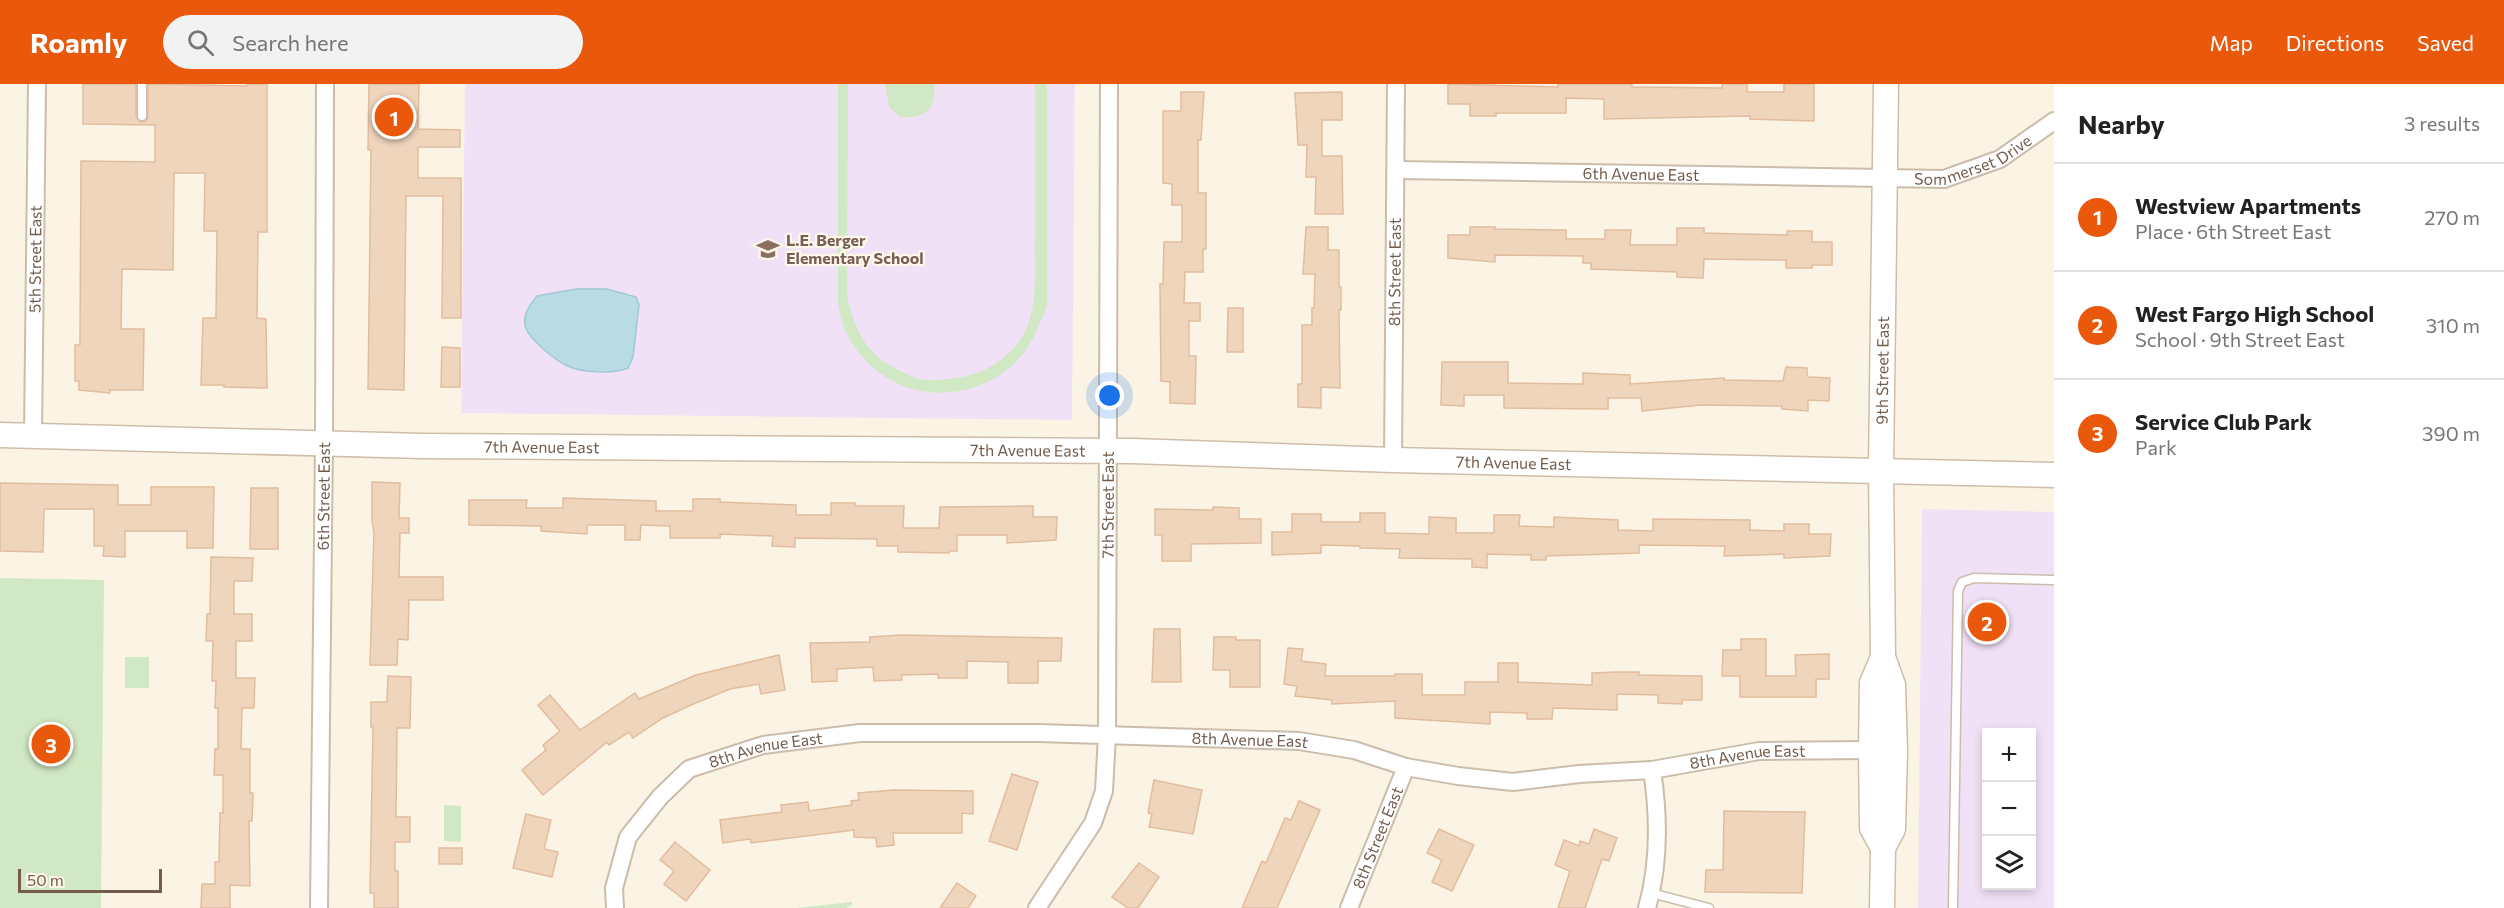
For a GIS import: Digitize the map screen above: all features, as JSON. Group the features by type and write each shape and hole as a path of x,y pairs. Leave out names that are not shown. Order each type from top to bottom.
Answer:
{"street":[{"name":"5th Street East","path":"33,435 37,84"},
{"name":"6th Street East","path":"319,908 325,84"},
{"name":"7th Street East","path":"1037,908 1093,823 1104,790 1107,735 1109,84"},
{"name":"8th Street East","path":"1393,460 1396,84"},
{"name":"9th Street East","path":"1882,908 1883,848 1893,829 1895,752 1893,685 1883,657 1881,469 1886,84"},
{"name":"Sommerset Drive","path":"1886,180 1944,179 2000,159 2054,121"},
{"name":"6th Avenue East","path":"1396,170 1886,180"},
{"name":"7th Avenue East","path":"0,435 457,446 1109,451 2054,475"},
{"name":"9th Street East","path":"1883,657 1872,683 1871,750 1872,828 1883,848"},
{"name":"8th Avenue East","path":"615,908 614,888 628,837 660,797 689,769 763,745 860,733 1107,735 1299,741 1354,750 1406,766 1458,776 1513,782 1579,774 1652,770 1759,751 1871,750"},
{"name":"8th Street East","path":"1348,908 1406,766"},
{"path":"1649,901 1657,858 1658,824 1652,770"}],"lane":[{"path":"142,84 142,116"},
{"path":"1953,908 1958,591 1962,582 1974,578 2054,580"},
{"path":"1649,901 1708,908"}],"shaded area":[{"name":"L.E. Berger Elementary School","path":"465,84 1075,84 1072,420 461,413"},
{"path":"1922,509 2054,512 2054,908 1918,908"}],"green space":[{"path":"838,84 848,84 847,296 851,311 861,336 876,355 913,377 932,380 967,376 995,364 1018,343 1028,325 1035,281 1035,84 1047,84 1047,306 1024,352 1013,365 991,380 968,389 944,393 920,391 897,383 877,370 859,353 845,330 838,304"},
{"path":"885,84 935,84 931,107 917,116 900,117 889,107"},
{"path":"0,578 104,580 101,908 0,908"},
{"path":"125,657 149,657 149,688 125,688"},
{"path":"444,805 461,806 461,842 444,841"},
{"path":"852,902 852,905 846,908 797,908"}],"water":[{"path":"576,289 607,289 636,297 639,305 633,357 628,368 607,372 574,368 550,354 536,342 527,330 526,313 537,296"}],"building":[{"path":"83,84 136,84 136,117 141,122 146,121 148,117 148,84 247,86 247,84 267,84 267,232 258,232 257,318 266,319 267,388 201,385 203,318 216,318 217,231 204,231 205,173 174,173 173,270 122,269 121,329 144,329 143,390 110,390 110,393 79,390 79,381 75,381 75,345 80,345 81,161 155,162 155,125 83,124"},
{"path":"369,84 419,84 418,129 460,130 460,147 418,147 418,178 461,178 461,318 442,318 443,196 406,196 404,390 368,389 371,150 368,150"},
{"path":"1448,84 1558,87 1558,84 1632,84 1632,87 1722,88 1722,84 1747,84 1747,92 1784,92 1784,84 1814,84 1814,121 1750,119 1750,116 1604,119 1604,99 1566,98 1566,113 1496,113 1496,116 1470,116 1470,104 1448,104"},
{"path":"1181,92 1204,92 1201,140 1198,140 1198,193 1206,193 1206,249 1203,249 1203,272 1185,272 1184,303 1200,303 1200,321 1189,321 1189,356 1196,356 1195,404 1170,403 1170,382 1161,381 1160,284 1163,284 1164,242 1182,242 1182,205 1172,205 1172,184 1163,183 1163,111 1181,111"},
{"path":"1342,92 1342,120 1322,120 1322,156 1342,156 1343,214 1315,214 1316,177 1306,177 1307,145 1298,145 1295,93"},
{"path":"1306,227 1328,227 1328,250 1339,250 1340,388 1321,387 1321,408 1298,407 1298,384 1302,384 1302,325 1312,325 1312,308 1314,308 1315,274 1303,274"},
{"path":"1470,227 1566,230 1566,239 1605,239 1605,230 1631,230 1630,245 1677,245 1677,228 1704,228 1704,233 1740,234 1787,235 1787,231 1812,231 1812,242 1832,242 1832,265 1786,268 1786,260 1704,259 1703,278 1677,277 1677,272 1591,269 1591,263 1583,263 1583,256 1495,255 1495,262 1448,258 1448,235 1470,235"},
{"path":"1228,308 1243,308 1243,352 1227,352"},
{"path":"442,347 460,348 460,387 441,387"},
{"path":"1442,362 1508,362 1508,383 1583,384 1583,373 1630,375 1630,384 1724,378 1724,380 1783,381 1786,367 1807,368 1809,377 1830,378 1829,401 1808,400 1808,411 1782,409 1782,406 1701,405 1642,411 1641,398 1608,398 1608,409 1504,408 1504,395 1464,395 1464,406 1441,405"},
{"path":"372,482 400,483 399,518 409,518 409,533 400,533 399,577 443,577 443,600 409,600 408,640 398,639 397,665 370,665 374,533"},
{"path":"0,483 118,485 118,505 151,505 151,487 214,487 213,548 187,548 187,531 125,531 125,557 103,556 104,546 94,546 94,509 44,509 43,552 0,551"},
{"path":"251,488 278,488 278,549 250,549"},
{"path":"563,498 656,501 656,511 693,511 693,499 720,499 720,502 796,505 796,515 831,515 831,503 855,503 855,506 904,506 903,528 939,528 940,507 1033,506 1033,517 1057,517 1056,540 1007,543 1007,535 957,535 957,551 949,553 898,552 898,546 877,546 877,539 795,538 795,547 772,546 773,536 720,534 720,538 670,538 670,526 641,525 640,540 625,540 625,525 587,525 587,534 541,531 541,526 469,525 469,500 527,500 526,508 563,508"},
{"path":"1213,507 1239,508 1239,519 1261,519 1261,543 1191,544 1191,561 1162,561 1162,535 1155,535 1155,509 1213,510"},
{"path":"1360,513 1385,513 1385,533 1429,534 1429,517 1456,518 1456,533 1494,533 1494,515 1520,515 1519,526 1554,527 1554,517 1618,520 1618,530 1653,531 1653,519 1750,520 1750,530 1784,531 1784,524 1809,524 1809,534 1831,534 1830,556 1784,558 1784,554 1724,556 1725,546 1639,545 1639,553 1546,556 1546,560 1531,560 1531,555 1487,554 1487,568 1472,567 1472,559 1399,558 1400,549 1360,548 1360,546 1321,545 1321,553 1272,555 1272,532 1292,532 1292,514 1321,514 1321,522 1360,522"},
{"path":"211,557 253,558 252,581 234,581 234,614 252,614 252,641 236,641 236,678 255,678 254,708 242,708 241,749 250,749 250,793 253,793 252,821 249,821 250,886 230,885 230,908 201,908 202,884 215,884 215,862 219,862 220,813 223,813 223,775 214,775 215,749 218,749 218,708 215,708 216,681 212,681 213,641 206,641 207,614 210,614"},
{"path":"1154,629 1180,629 1181,682 1152,682"},
{"path":"901,635 1062,638 1061,661 1038,661 1038,683 1008,683 1008,662 967,661 967,678 938,678 938,674 902,675 902,680 874,681 873,667 837,669 837,681 812,682 810,643 870,642 870,637"},
{"path":"1214,637 1260,640 1260,687 1230,687 1230,670 1213,670"},
{"path":"1741,639 1766,639 1766,676 1796,676 1795,655 1829,654 1829,679 1816,679 1816,697 1740,697 1740,676 1722,676 1723,650 1741,650"},
{"path":"1288,648 1303,649 1301,661 1326,664 1325,676 1422,674 1422,695 1465,695 1465,682 1498,682 1498,663 1518,663 1518,682 1592,685 1592,673 1616,672 1639,672 1639,675 1702,676 1702,700 1682,700 1682,704 1658,703 1658,695 1617,694 1617,710 1553,708 1552,719 1527,719 1527,713 1490,712 1490,724 1395,718 1395,701 1332,704 1332,700 1295,696 1297,686 1284,684"},
{"path":"779,655 785,690 761,694 759,684 730,689 691,705 663,718 633,738 629,732 609,745 607,742 543,795 522,770 546,750 543,745 560,731 538,705 550,695 580,730 635,693 639,699 696,675"},
{"path":"388,676 411,677 410,728 397,728 396,817 410,817 410,842 395,842 398,908 374,908 374,893 370,893 373,727 371,727 371,702 387,702"},
{"path":"1012,774 1038,782 1017,850 989,841"},
{"path":"1154,780 1202,790 1193,834 1149,827 1152,814 1148,813"},
{"path":"894,790 973,791 973,814 962,813 962,833 893,833 894,845 877,847 876,838 854,837 854,830 751,843 750,839 723,843 720,820 782,812 781,805 808,802 809,811 852,805 851,801 859,800 858,793"},
{"path":"1299,801 1320,810 1277,908 1242,908 1262,861 1266,863 1285,818 1291,820"},
{"path":"1724,811 1805,812 1802,893 1705,892 1706,870 1723,870"},
{"path":"526,814 551,820 544,849 558,852 552,877 513,868"},
{"path":"1439,829 1474,845 1452,891 1432,882 1442,860 1427,853"},
{"path":"1594,829 1617,838 1609,861 1602,859 1585,908 1558,908 1570,871 1555,865 1564,840 1579,846 1580,841 1589,844"},
{"path":"675,842 710,870 686,901 664,884 674,871 660,860"},
{"path":"439,848 462,848 462,864 439,864"},
{"path":"1139,863 1159,877 1138,908 1128,908 1112,897"},
{"path":"957,883 976,896 968,908 940,908"}],"place":[{"name":"Westview Apartments","path":"394,117"},
{"name":"L.E. Berger Elementary School","path":"768,249"},
{"name":"West Fargo High School","path":"1987,622"},
{"name":"Service Club Park","path":"51,744"}]}
